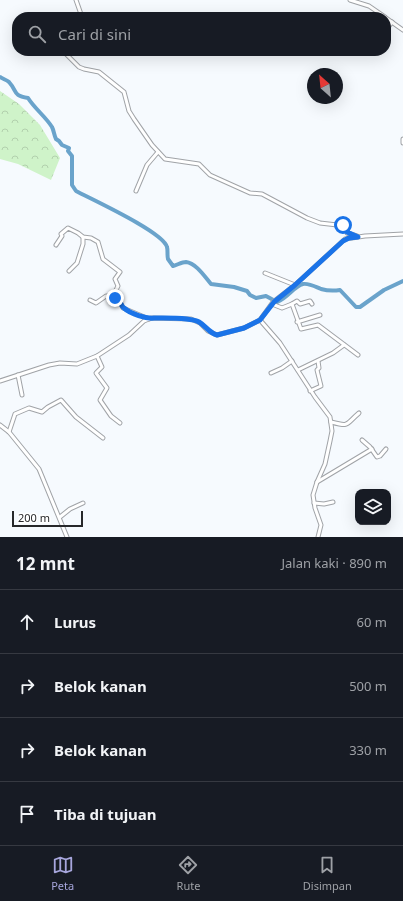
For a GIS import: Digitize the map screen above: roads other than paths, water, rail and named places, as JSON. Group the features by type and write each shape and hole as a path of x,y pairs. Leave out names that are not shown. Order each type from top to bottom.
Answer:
{"street":[{"path":"76,0 80,12"},
{"path":"350,0 359,1 379,12"},
{"path":"392,22 403,30"},
{"path":"68,56 79,67 99,72 124,92 129,111 145,136 164,158 168,160 201,165 210,175 250,193 262,194 289,210 315,221 326,224 346,226 348,228 347,232 358,237"},
{"path":"136,191 147,165 158,152"},
{"path":"56,245 62,236 61,234 68,228 83,237 91,238 98,242 103,258 120,272 115,280 118,286 115,292 124,308 149,319"},
{"path":"0,382 55,364 77,364 97,356 129,335 144,321 149,319 191,319 200,323 211,332 220,335 244,328 260,320 277,299 295,285 343,241 349,238 403,234"},
{"path":"68,271 77,264 83,244 83,237"},
{"path":"264,273 295,285"},
{"path":"90,300 96,303 106,296 118,297"},
{"path":"273,303 282,308 297,301 300,304 310,301 312,304"},
{"path":"292,304 297,322 301,329 318,325 358,355"},
{"path":"297,322 320,315"},
{"path":"260,320 280,342 310,391 330,415 331,436 327,455 313,495 321,525 318,537"},
{"path":"298,370 333,353 344,345"},
{"path":"97,356 102,367 96,373 107,388 100,400 112,416 120,423"},
{"path":"271,373 292,361"},
{"path":"310,391 321,386 317,373 319,368 318,361"},
{"path":"18,375 22,394"},
{"path":"9,432 15,414 29,408 42,412 48,406 61,400 76,417 103,438"},
{"path":"331,422 343,426 346,425 359,412"},
{"path":"0,425 9,432 39,469 67,537"},
{"path":"362,440 372,449 375,455 379,457 386,449"},
{"path":"317,482 372,449"},
{"path":"314,503 324,504 333,502"},
{"path":"60,517 70,509 83,503"}],"waterway":[{"path":"0,77 9,82 17,94 28,98 52,127 56,139 62,145 69,148 68,151 72,156 72,185 76,191 141,225 153,233 163,241 167,247 168,259 173,266 184,262 190,263 200,271 211,284 234,287 247,291 250,295 256,298 266,296 277,302 300,285 305,284 326,290 340,290 356,307 360,307 384,290 403,281"}]}
